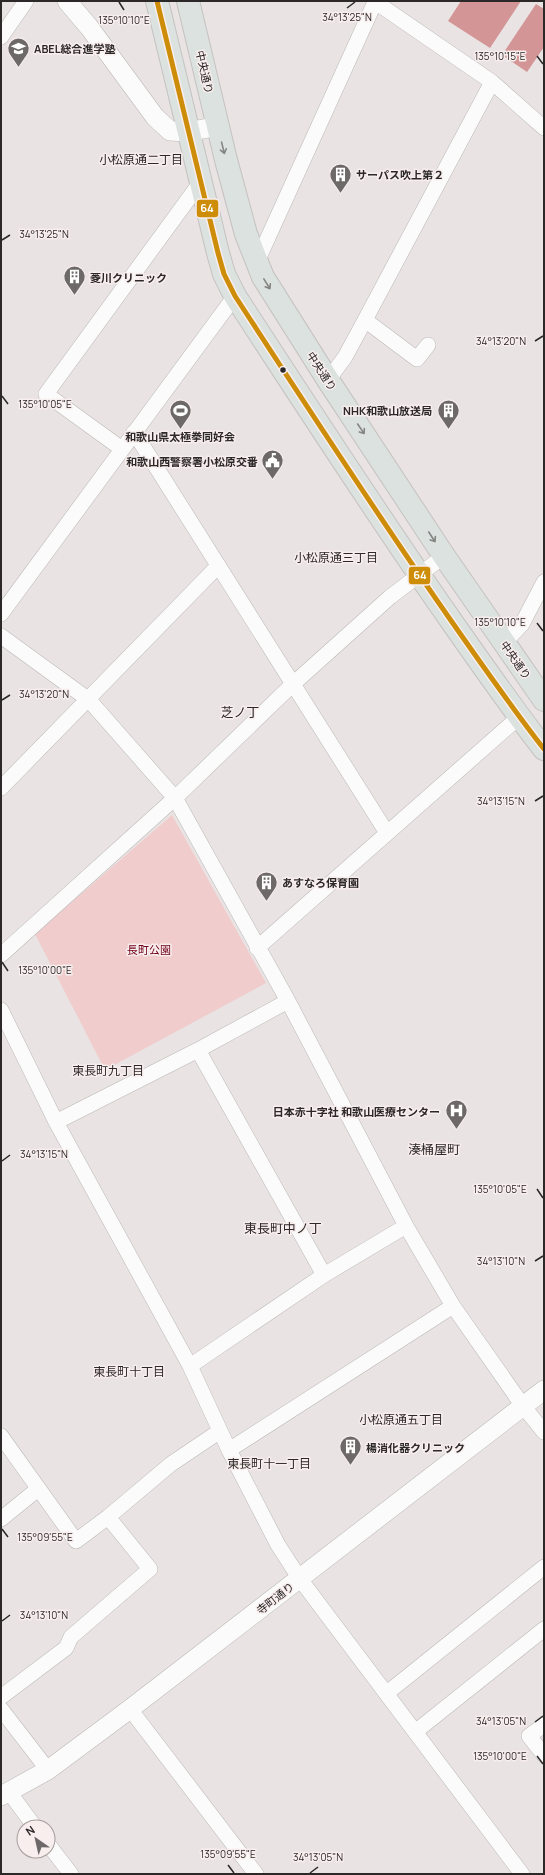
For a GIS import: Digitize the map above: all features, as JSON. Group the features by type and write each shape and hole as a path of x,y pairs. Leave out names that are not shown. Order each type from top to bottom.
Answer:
{"highway":[{"path":"157,1 218,253 224,274 235,296 419,575 519,717 544,749"},
{"name":"中央通り","path":"188,1 246,234 262,277 444,556 544,700"}],"street":[{"path":"1,37 26,1"},
{"path":"67,1 94,33 154,117 170,131 188,132 218,126"},
{"path":"256,264 375,1 492,82 544,128"},
{"path":"328,380 345,358 492,82"},
{"path":"122,449 46,394 200,183"},
{"path":"2,611 235,296"},
{"path":"365,320 417,359 428,345"},
{"path":"134,432 387,833"},
{"path":"1,955 176,798 293,684 390,597 444,556"},
{"path":"1,788 89,700 218,566"},
{"path":"504,643 522,624 544,582"},
{"path":"1,636 89,700 176,798 257,948 288,1001 406,1226 453,1306 523,1406 544,1432"},
{"path":"257,948 519,717"},
{"path":"56,1122 198,1050 288,1001"},
{"path":"1,1010 56,1122 190,1366 229,1450 278,1545 300,1579 522,1874"},
{"path":"198,1050 324,1275"},
{"path":"190,1366 324,1275 406,1226"},
{"path":"229,1450 453,1306"},
{"name":"寺町通り","path":"5,1794 48,1770 130,1709 544,1390"},
{"path":"1,1436 76,1541 108,1517 171,1464 220,1431"},
{"path":"1,1519 38,1489"},
{"path":"1,1697 66,1648 71,1637 150,1569 108,1517"},
{"path":"387,1693 544,1567"},
{"path":"415,1732 544,1629"},
{"path":"1,1709 48,1770"},
{"path":"130,1709 256,1874"},
{"path":"544,1725 530,1736 544,1755"},
{"path":"5,1794 28,1819"},
{"path":"56,1854 71,1874"}],"green space":[{"name":"長町公園","path":"172,815 266,983 105,1070 35,934"}],"shaded area":[{"path":"461,1 521,1 490,48 448,21"},
{"path":"536,4 544,9 544,47 527,72 502,55"}],"transit line":[{"name":"64","path":"157,1 218,253 224,274 235,296 396,541 497,686 544,749"}],"place":[{"name":"ABEL総合進学塾","path":"18,68"},
{"name":"サーパス吹上第２","path":"340,194"},
{"name":"菱川クリニック","path":"74,296"},
{"name":"和歌山県太極拳同好会","path":"180,430"},
{"name":"NHK和歌山放送局","path":"448,430"},
{"name":"和歌山西警察署小松原交番","path":"273,480"},
{"name":"あすなろ保育園","path":"267,902"},
{"name":"日本赤十字社 和歌山医療センター","path":"456,1130"},
{"name":"楊消化器クリニック","path":"351,1466"}],"district":[{"name":"小松原通二丁目","path":"141,159"},
{"name":"小松原通三丁目","path":"336,557"},
{"name":"芝ノ丁","path":"240,712"},
{"name":"東長町九丁目","path":"108,1070"},
{"name":"湊桶屋町","path":"434,1149"},
{"name":"東長町中ノ丁","path":"283,1228"},
{"name":"東長町十丁目","path":"129,1371"},
{"name":"小松原通五丁目","path":"401,1419"},
{"name":"東長町十一丁目","path":"269,1463"}]}
